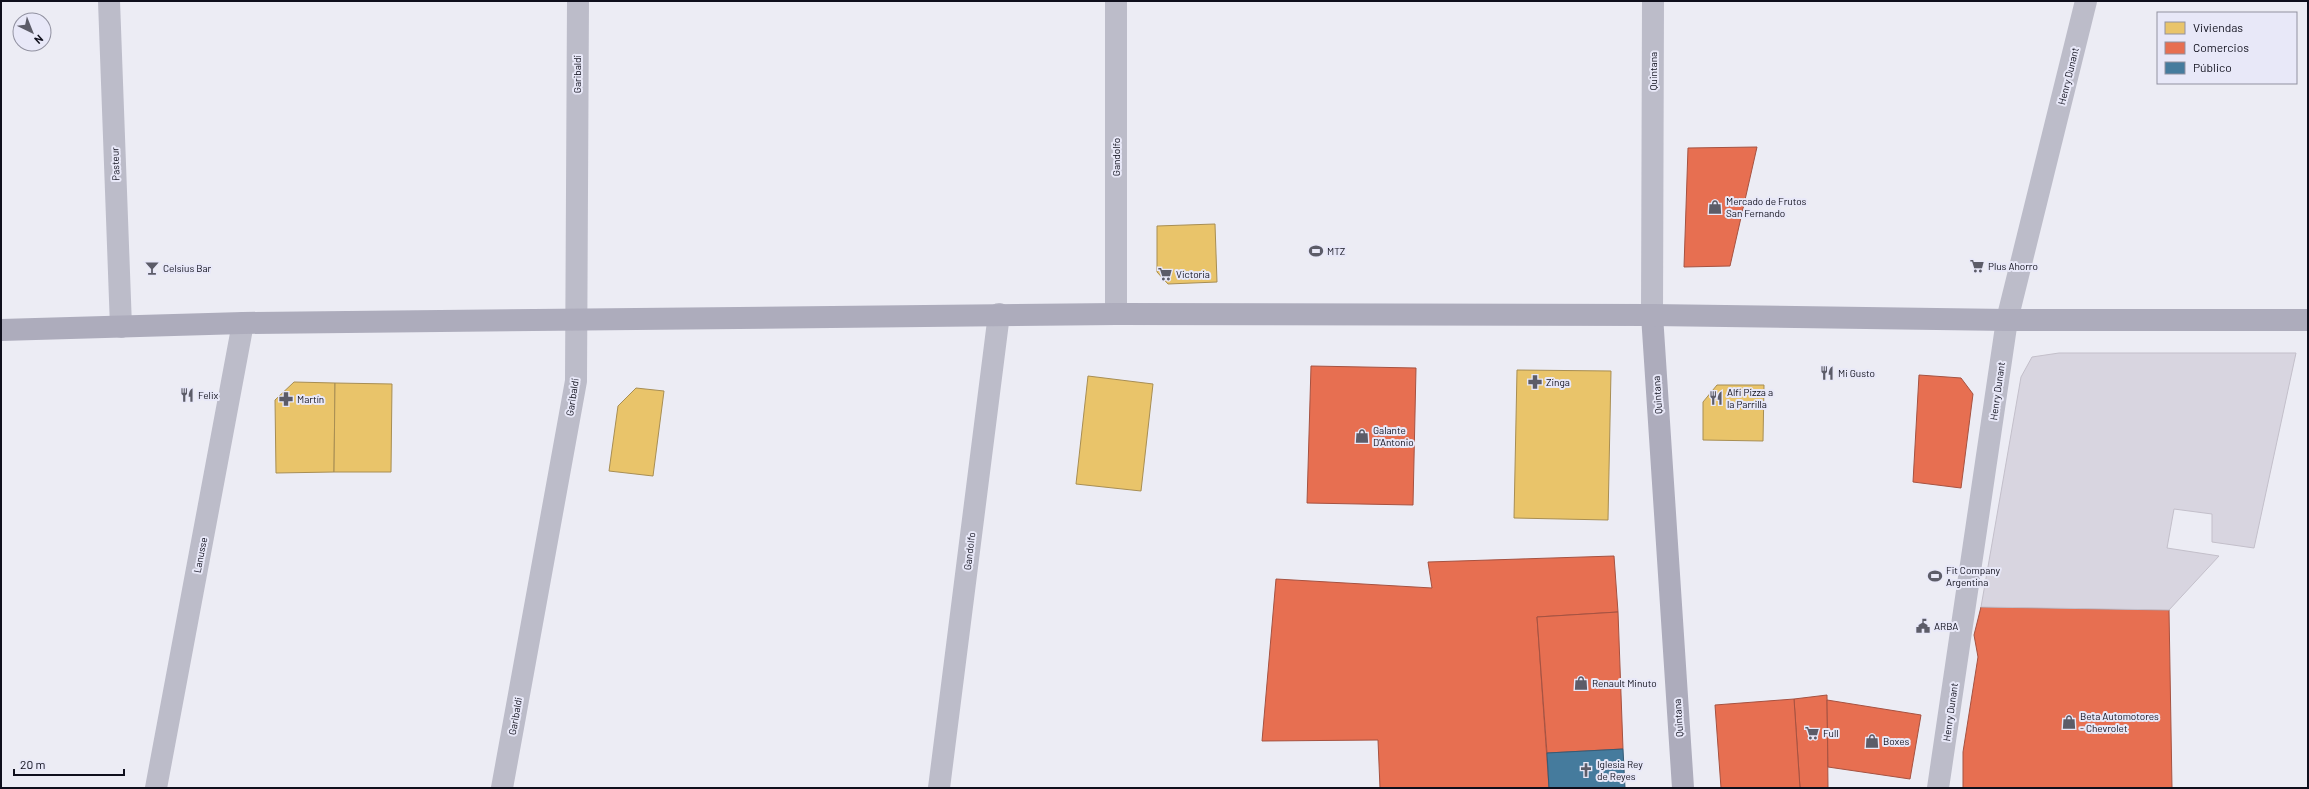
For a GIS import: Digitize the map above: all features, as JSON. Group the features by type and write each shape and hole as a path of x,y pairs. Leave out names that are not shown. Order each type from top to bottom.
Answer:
{"main road":[{"path":"1,330 243,323 999,314 1652,315 2007,320 2308,320"},
{"name":"Quintana","path":"1652,315 1683,788"}],"street":[{"name":"Pasteur","path":"109,1 121,327"},
{"name":"Garibaldi","path":"502,788 576,381 578,1"},
{"name":"Gandolfo","path":"1116,1 1116,314"},
{"name":"Quintana","path":"1652,315 1653,1"},
{"name":"Henry Dunant","path":"1938,788 2007,320 2086,1"},
{"name":"Gandolfo","path":"939,788 999,314"},
{"name":"Lanusse","path":"156,788 243,323"}],"building: Viviendas":[{"path":"1215,224 1217,282 1168,284 1157,272 1157,226"},
{"path":"1517,370 1611,371 1608,520 1514,518"},
{"path":"1088,376 1153,384 1141,491 1076,484"},
{"path":"294,382 335,383 334,472 276,473 275,400"},
{"path":"335,383 392,384 391,472 334,472"},
{"path":"1717,385 1764,385 1763,441 1703,440 1703,402"},
{"path":"636,388 664,391 653,476 609,471 618,406"}],"building: Comercios":[{"name":"Mercado de Frutos San Fernando","path":"1757,147 1730,266 1684,267 1688,148"},
{"name":"Galante D'Antonio","path":"1311,366 1416,368 1413,505 1307,503"},
{"path":"1919,375 1961,378 1973,394 1961,488 1913,482"},
{"path":"1614,556 1618,612 1537,617 1549,788 1380,788 1378,740 1262,741 1276,579 1432,588 1428,562"},
{"name":"Beta Automotores - Chevrolet","path":"1981,607 2169,610 2172,788 1963,788 1963,752 1978,657 1974,635"},
{"name":"Renault Minuto","path":"1618,612 1623,749 1547,753 1537,617"},
{"name":"Full","path":"1827,695 1828,788 1800,788 1794,699"},
{"path":"1794,699 1800,788 1721,788 1715,705"},
{"name":"Boxes","path":"1827,700 1921,715 1910,779 1828,767"}],"building: Público":[{"name":"Iglesia Rey de Reyes","path":"1623,749 1625,788 1549,788 1547,753"}],"building: Otros":[{"path":"2059,353 2296,353 2254,548 2212,542 2212,514 2174,509 2167,548 2219,556 2169,610 1981,607 2021,377 2032,357"}],"place":[{"name":"Mercado de Frutos San Fernando","path":"1715,207"},
{"name":"MTZ","path":"1316,251"},
{"name":"Plus Ahorro","path":"1977,266"},
{"name":"Celsius Bar","path":"152,268"},
{"name":"Victoria","path":"1165,274"},
{"name":"Mi Gusto","path":"1827,373"},
{"name":"Zinga","path":"1535,382"},
{"name":"Felix","path":"187,395"},
{"name":"Alfi Pizza a la Parrilla","path":"1716,398"},
{"name":"Martín","path":"286,399"},
{"name":"Galante D'Antonio","path":"1362,436"},
{"name":"Fit Company Argentina","path":"1935,576"},
{"name":"ARBA","path":"1923,626"},
{"name":"Renault Minuto","path":"1581,683"},
{"name":"Beta Automotores - Chevrolet","path":"2069,722"},
{"name":"Full","path":"1812,733"},
{"name":"Boxes","path":"1872,741"},
{"name":"Iglesia Rey de Reyes","path":"1586,770"}]}
